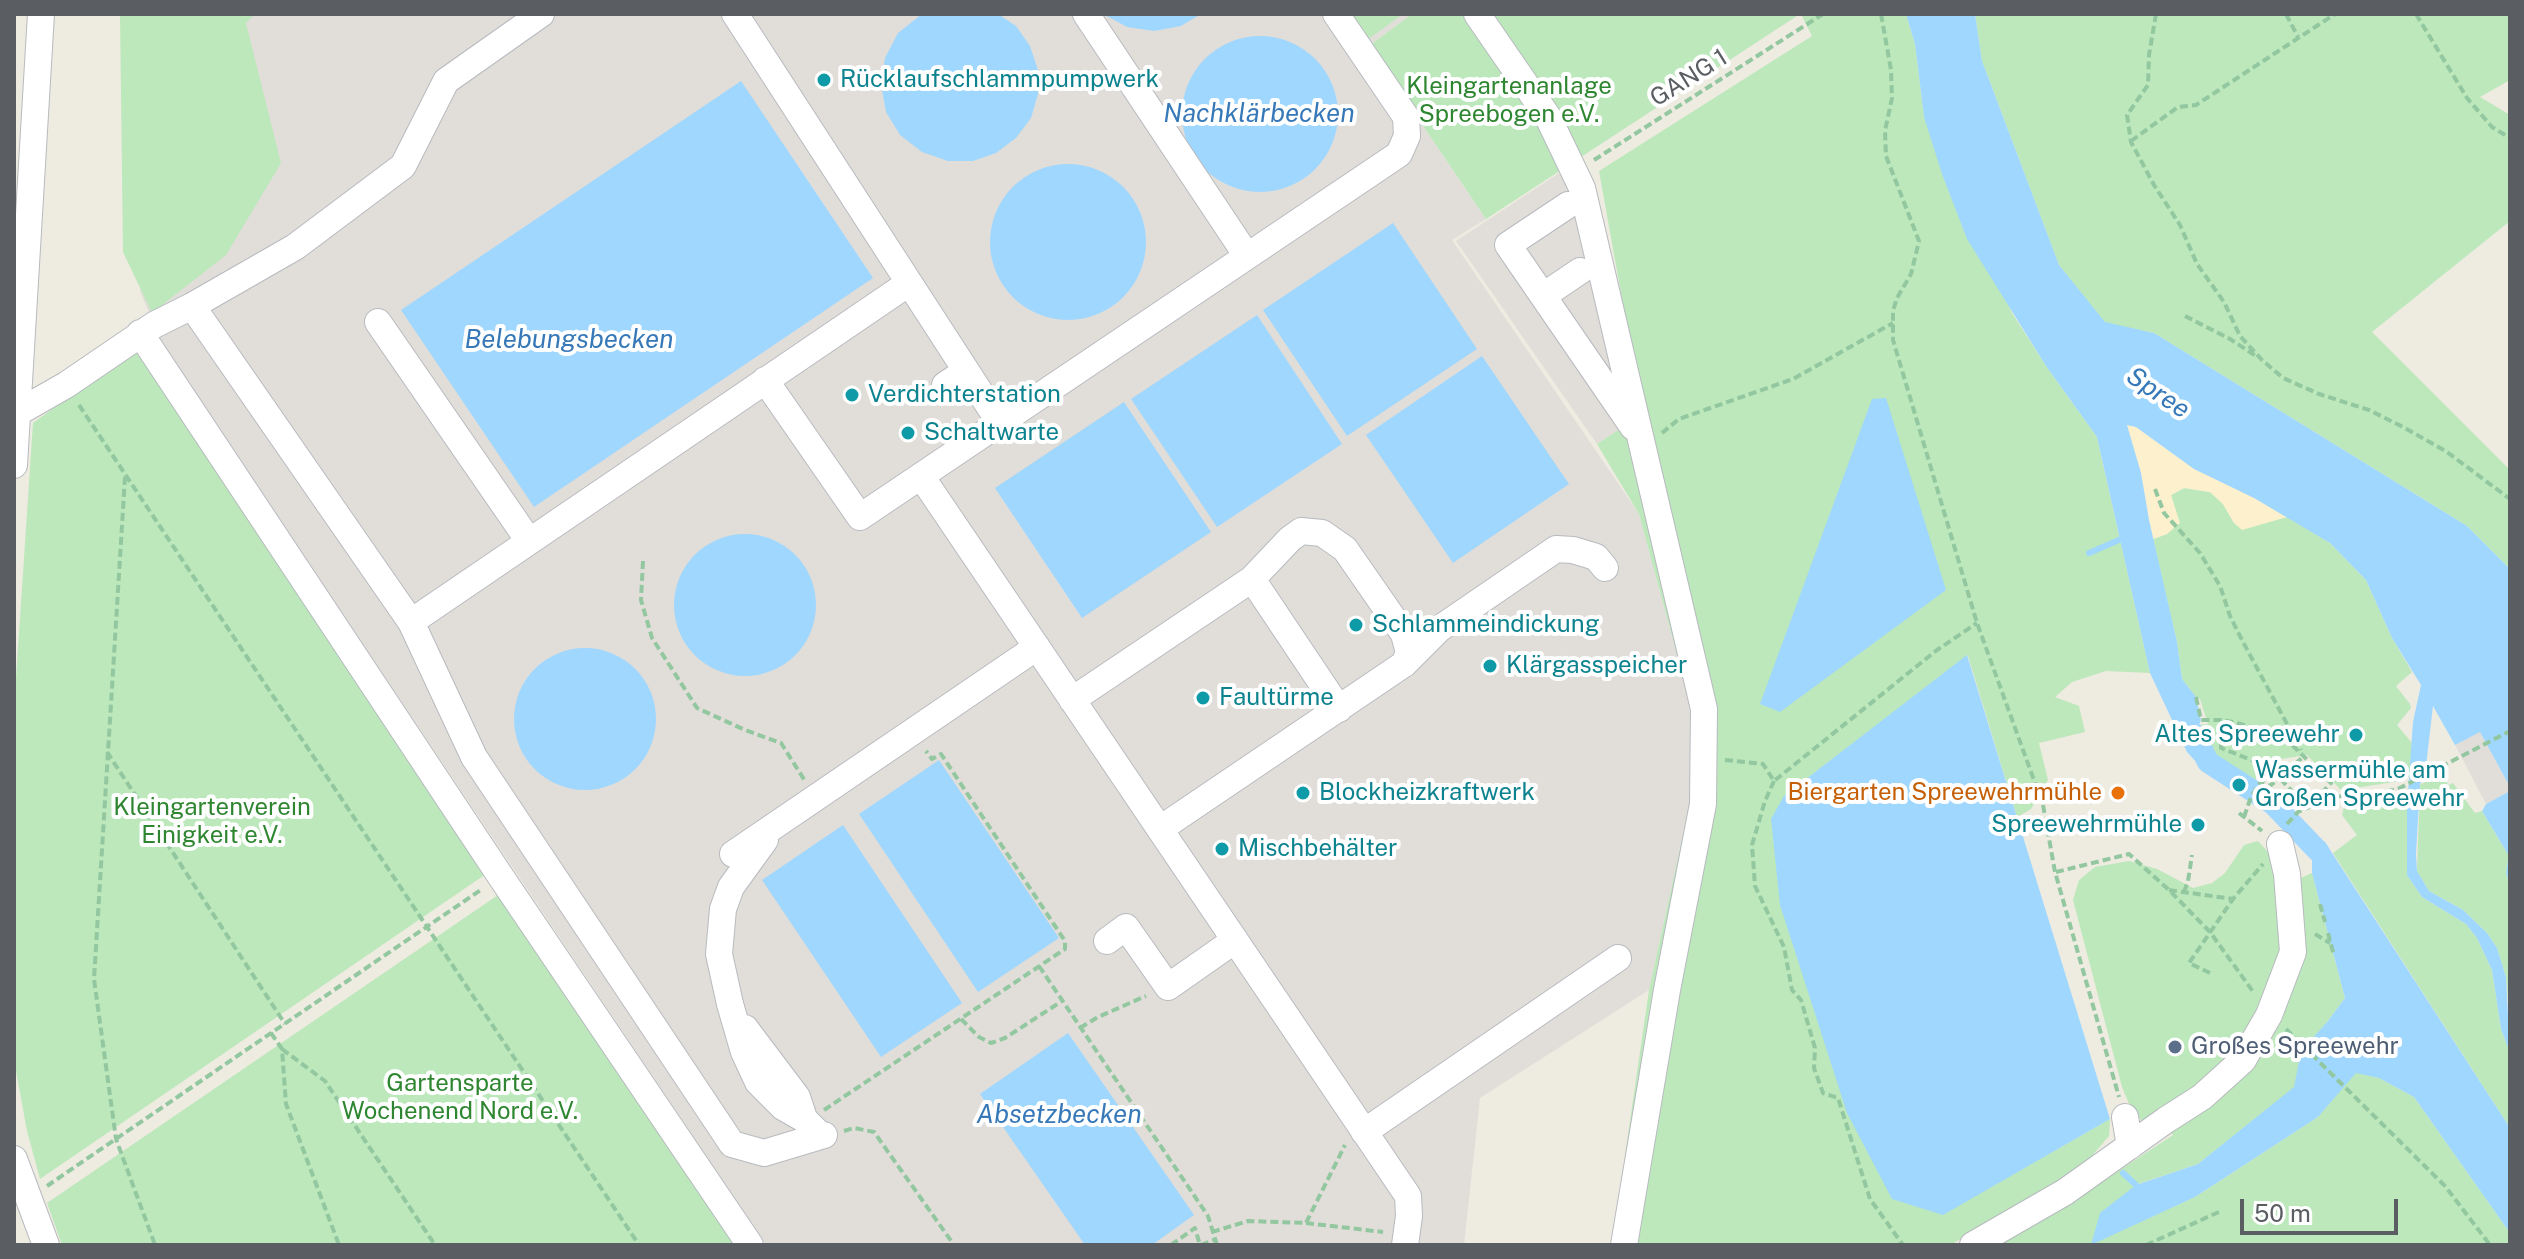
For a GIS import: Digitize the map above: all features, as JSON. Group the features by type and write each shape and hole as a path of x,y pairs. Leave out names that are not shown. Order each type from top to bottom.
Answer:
{"street":[{"path":"17,413 66,385 140,333 295,247 403,166 446,81 541,14"},
{"path":"735,14 909,283 956,378 1000,423"},
{"path":"1086,14 1247,256"},
{"path":"765,380 860,517 1399,154 1407,136 1406,117 1336,14"},
{"path":"1477,14 1548,117 1582,188 1704,709 1703,804 1667,990 1624,1245"},
{"path":"14,465 31,27"},
{"path":"1568,205 1508,245 1642,444"},
{"path":"1543,296 1580,271"},
{"path":"411,622 909,283"},
{"path":"192,306 411,622 474,757 732,1144 764,1153 816,1130"},
{"path":"378,322 529,541"},
{"path":"140,333 750,1245"},
{"path":"921,476 1408,1196 1406,1240"},
{"path":"1072,700 1252,579 1301,531 1322,533 1345,549 1404,634 1409,653 1404,664"},
{"path":"1160,829 1404,664 1439,629 1556,549 1596,557 1605,568"},
{"path":"1252,579 1339,709"},
{"path":"733,854 1037,647"},
{"path":"773,827 731,887 723,909 719,954 744,1052 758,1082 783,1107 816,1130"},
{"path":"1973,1245 2065,1192 2202,1097 2243,1060 2269,1015 2293,952 2287,874 2275,834"},
{"path":"1107,941 1126,927 1168,987 1235,940"},
{"path":"1360,1126 1618,958"},
{"path":"2125,1117 2130,1146"},
{"path":"14,1159 46,1245"}],"path":[{"name":"GANG 1","path":"1575,172 1823,14"},
{"path":"1881,14 1891,70 1892,98 1885,131 1886,156 1919,241 1911,274 1893,311 1893,340 1977,623 2043,805 2055,872 2125,1117"},
{"path":"2156,14 2148,85 2127,115 2131,142 2180,225 2197,264 2224,302 2240,336 2283,378 2319,394 2369,410 2405,428 2447,452 2510,499"},
{"path":"2286,14 2299,37"},
{"path":"2131,142 2178,107 2196,105 2335,14"},
{"path":"2416,14 2467,98 2492,127 2510,138"},
{"path":"2185,316 2262,360"},
{"path":"1642,444 1679,419 1793,379 1893,323"},
{"path":"66,385 639,1245"},
{"path":"125,475 94,979 116,1139 155,1245"},
{"path":"2155,489 2164,513 2200,553 2220,586 2237,629 2304,756"},
{"path":"643,561 641,600 652,638 697,708 781,743 815,798"},
{"path":"1903,1245 1870,1199 1838,1098 1823,1093 1814,1068 1815,1048 1801,1000 1792,990 1784,947 1755,886 1752,845 1774,781 1937,650 1977,623"},
{"path":"2196,697 2201,720 2221,720 2265,731 2290,743 2304,756 2331,783 2308,808"},
{"path":"2221,720 2221,748 2269,767 2308,808"},
{"path":"2210,973 2189,963 2275,834 2298,812 2342,796 2383,793 2409,783 2510,731"},
{"path":"107,752 285,1024"},
{"path":"932,759 941,754 1065,941 1065,949 814,1116 816,1130 854,1128 874,1132 954,1245"},
{"path":"2275,834 2242,815 2261,781 2270,786 2304,756"},
{"path":"1703,758 1763,764 1774,781"},
{"path":"2055,872 2129,854 2210,932 2269,1015"},
{"path":"2184,892 2192,855"},
{"path":"43,1189 501,877"},
{"path":"2169,890 2233,899"},
{"path":"2320,904 2325,922"},
{"path":"2328,933 2334,956"},
{"path":"1039,966 1208,1216 1217,1245"},
{"path":"1080,1028 1166,984"},
{"path":"961,1019 979,1037 991,1043 1005,1038 1062,1001"},
{"path":"271,1033 282,1049 325,1081 435,1245"},
{"path":"2299,1039 2359,1103 2445,1186 2490,1245"},
{"path":"282,1049 286,1104 339,1245"},
{"path":"1306,1223 1360,1126"},
{"path":"2146,1245 2221,1211"},
{"path":"1213,1232 1248,1221 1306,1223 1406,1240"},
{"path":"1171,1245 1195,1228 1200,1245 1214,1240 1213,1232"}],"shaded area":[{"path":"152,14 1412,14 1369,46 1486,219 1452,240 1639,514 1693,714 1690,803 1649,990 1480,1098 1464,1245 766,1245 163,346 140,291"},
{"path":"1568,167 1578,189 1623,427 1597,444 1456,241"},
{"path":"2480,731 2510,787 2510,791 2486,804 2455,745"}],"green space":[{"path":"120,14 255,14 246,23 281,163 226,255 152,313 123,252"},
{"path":"1349,14 1403,14 1367,40"},
{"name":"Kleingartenanlage Spreebogen e.V.","path":"1412,14 1800,14 1486,219 1369,46"},
{"path":"1801,14 1906,14 1915,44 1924,117 2012,313 2097,437 2150,673 2106,671 2072,682 2055,697 2079,706 2085,732 2039,743 2048,780 2031,809 2017,817 1968,656 1784,796 1943,1214 2110,1119 2109,1136 2085,1164 1950,1245 1612,1245 1649,990 1690,803 1693,714 1639,514 1597,444 1623,427 1646,432 1599,171 1812,36"},
{"path":"1975,14 2510,14 2510,80 2480,97 2510,115 2510,221 2372,332 2510,470 2510,569 2467,526 2154,333 2105,323 2059,265 1982,61"},
{"name":"Kleingartenverein Einigkeit e.V.","path":"135,349 486,874 40,1179 27,1131 14,1060 14,708 33,423"},
{"path":"2184,488 2210,492 2223,504 2234,523 2287,517 2330,543 2366,580 2392,638 2412,672 2396,686 2411,708 2397,725 2412,743 2410,776 2401,781 2341,790 2307,755 2281,759 2254,782 2211,759 2199,725 2208,724 2200,699 2182,679 2177,642 2153,539 2167,534 2174,507 2171,495"},
{"path":"2439,774 2449,785 2453,783 2475,813 2482,811 2509,856 2506,872 2510,887 2510,1024 2506,977 2497,948 2487,933 2463,910 2429,891 2417,871 2420,785"},
{"path":"2409,789 2407,875 2422,897 2466,924 2477,938 2492,970 2501,1029 2510,1053 2510,1128 2333,853 2357,835 2342,815 2345,802 2375,801"},
{"path":"2258,841 2294,881 2312,873 2345,998 2302,1051 2295,1087 2198,1164 2135,1185 2091,1244 2195,1197 2318,1117 2355,1072 2379,1078 2414,1097 2510,1233 2510,1245 1994,1245 2059,1210 2173,1135 2158,1116 2144,1122 2133,1113 2122,1087 2073,900 2079,880 2095,867 2129,861 2157,869 2193,888 2212,883 2225,873 2244,845"},
{"name":"Gartensparte Wochenend Nord e.V.","path":"498,895 736,1245 62,1245 47,1203"}],"sand":[{"path":"2126,425 2136,427 2194,469 2287,517 2242,530 2210,492 2184,488 2171,495 2180,523 2167,534 2153,539 2141,473"}],"water":[{"path":"922,14 998,14 1016,26 1030,46 1038,70 1038,94 1031,118 1016,138 996,153 973,161 948,161 922,152 900,135 886,112 881,85 885,58 898,33"},
{"name":"Nachklärbecken","path":"1103,14 1201,14 1181,26 1154,31 1127,27"},
{"name":"Spree","path":"1906,14 1975,14 1982,61 2059,265 2105,322 2154,333 2467,526 2510,569 2510,787 2480,732 2455,745 2433,706 2426,766 2420,785 2416,854 2417,871 2429,891 2463,910 2487,933 2497,948 2506,977 2510,1053 2501,1029 2492,970 2477,938 2466,924 2422,897 2407,875 2407,807 2413,722 2421,685 2392,638 2366,580 2330,543 2254,498 2194,469 2136,427 2127,425 2141,473 2182,679 2196,697 2201,720 2199,725 2211,759 2200,766 2187,752 2150,673 2097,437 2046,366 1967,239 1924,117 1915,44"},
{"name":"Nachklärbecken","path":"1260,36 1290,42 1315,59 1332,84 1338,114 1332,144 1315,169 1290,186 1260,192 1230,186 1205,169 1188,144 1182,114 1188,84 1205,59 1230,42"},
{"name":"Belebungsbecken","path":"741,81 873,278 534,507 401,310"},
{"name":"Nachklärbecken","path":"1068,164 1098,170 1123,187 1140,212 1146,242 1140,272 1123,297 1098,314 1068,320 1038,314 1013,297 996,272 990,242 996,212 1013,187 1038,170"},
{"path":"1393,223 1477,349 1347,436 1263,310"},
{"path":"1257,315 1342,444 1217,527 1131,399"},
{"path":"1482,356 1569,484 1453,563 1366,435"},
{"path":"1886,398 1946,590 1780,712 1760,704 1872,399"},
{"path":"1124,402 1211,532 1082,618 995,488"},
{"path":"745,534 772,539 795,555 811,578 816,605 811,632 795,655 772,671 745,676 718,671 695,655 679,632 674,605 679,578 695,555 718,539"},
{"path":"585,648 612,653 635,669 651,692 656,719 651,746 635,769 612,785 585,790 558,785 535,769 519,746 514,719 519,692 535,669 558,653"},
{"path":"1967,655 2110,1119 1943,1215 1892,1199 1847,1113 1780,905 1771,819 1784,796"},
{"path":"939,760 1059,938 978,992 859,814"},
{"path":"2510,791 2510,887 2506,872 2509,856 2482,811 2486,804"},
{"path":"843,825 962,1003 881,1057 762,880"},
{"path":"2300,826 2325,842 2510,1128 2510,1233 2414,1097 2379,1078 2356,1073 2318,1117 2195,1197 2091,1245 2100,1213 2136,1185 2198,1164 2294,1087 2301,1051 2345,998 2312,873 2312,849 2295,830"},
{"name":"Absetzbecken","path":"1068,1033 1194,1215 1152,1245 1085,1245 980,1094"}],"waterway":[{"path":"2089,553 2126,537"},
{"path":"2194,734 2208,762 2273,804 2318,851"},
{"path":"2123,1173 2136,1185"}],"place":[{"name":"Rücklaufschlammpumpwerk","path":"824,80"},
{"name":"Verdichterstation","path":"852,395"},
{"name":"Schaltwarte","path":"908,433"},
{"name":"Schlammeindickung","path":"1356,625"},
{"name":"Klärgasspeicher","path":"1490,666"},
{"name":"Faultürme","path":"1203,698"},
{"name":"Altes Spreewehr","path":"2356,735"},
{"name":"Wassermühle am Großen Spreewehr","path":"2239,785"},
{"name":"Blockheizkraftwerk","path":"1303,793"},
{"name":"Biergarten Spreewehrmühle","path":"2118,793"},
{"name":"Spreewehrmühle","path":"2198,825"},
{"name":"Mischbehälter","path":"1222,849"},
{"name":"Großes Spreewehr","path":"2175,1047"}]}
